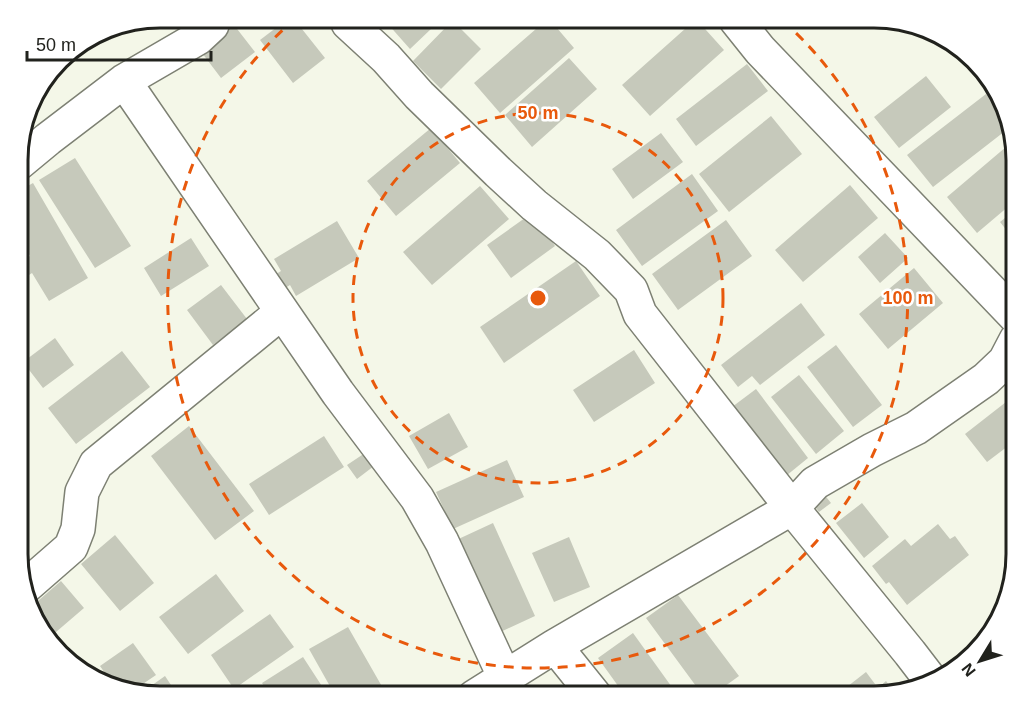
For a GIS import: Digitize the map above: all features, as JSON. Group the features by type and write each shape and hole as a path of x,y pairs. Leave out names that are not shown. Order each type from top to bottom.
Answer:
{"street":[{"path":"29,155 124,81 198,38 209,28"},
{"path":"354,28 498,172 534,205 597,255 631,291 640,314 927,675"},
{"path":"743,29 760,50 1005,306"},
{"path":"124,81 338,393 417,498 442,542 505,678"},
{"path":"31,582 71,547 78,529 82,492 96,464 282,312"},
{"path":"492,686 555,646 792,508 815,483 916,428 986,379 1005,361"},
{"path":"555,646 588,686"}],"building":[{"path":"227,28 236,28 255,52 221,78 199,49"},
{"path":"276,28 301,28 325,58 293,83 260,40"},
{"path":"392,28 431,29 410,49"},
{"path":"445,28 460,28 481,49 441,89 413,61"},
{"path":"537,29 557,29 574,48 500,113 474,83"},
{"path":"685,29 705,29 724,50 650,116 622,85"},
{"path":"569,58 597,89 532,147 505,115"},
{"path":"747,64 768,91 696,146 676,119"},
{"path":"926,76 951,107 899,148 874,117"},
{"path":"986,94 991,100 1003,133 933,187 907,155"},
{"path":"771,116 802,154 729,212 699,174"},
{"path":"431,128 460,163 396,216 367,181"},
{"path":"661,133 683,162 633,199 612,169"},
{"path":"1005,148 1005,209 977,233 947,197"},
{"path":"75,158 131,246 95,268 39,180"},
{"path":"692,174 718,211 642,266 616,230"},
{"path":"33,183 88,278 49,301 32,273 28,274 28,186"},
{"path":"850,185 878,218 803,282 775,250"},
{"path":"480,186 509,219 432,285 403,252"},
{"path":"532,213 555,246 511,278 487,245"},
{"path":"1005,218 1005,228 1000,222"},
{"path":"726,220 752,256 678,310 652,274"},
{"path":"337,221 359,258 296,296 290,285 282,290 273,276 281,271 274,259"},
{"path":"885,233 908,258 880,283 858,257"},
{"path":"191,238 209,266 161,296 144,268"},
{"path":"576,261 600,296 504,363 480,327"},
{"path":"914,268 943,303 888,349 859,314"},
{"path":"221,285 247,319 213,345 187,310"},
{"path":"801,303 825,335 760,385 752,376 738,387 721,365"},
{"path":"55,338 74,365 43,388 29,369 28,358"},
{"path":"836,345 882,405 853,427 807,367"},
{"path":"634,350 655,383 594,422 573,390"},
{"path":"122,351 150,387 76,444 48,408"},
{"path":"799,375 844,431 816,454 771,397"},
{"path":"756,389 808,458 781,480 728,410"},
{"path":"1005,403 1005,448 987,462 965,434"},
{"path":"449,413 468,447 428,469 409,436"},
{"path":"189,426 254,511 215,540 151,456"},
{"path":"324,436 344,467 269,515 249,484"},
{"path":"365,453 374,466 357,479 347,465"},
{"path":"507,460 524,497 453,529 436,492"},
{"path":"823,493 831,503 819,512 811,501"},
{"path":"862,503 889,537 864,558 836,523"},
{"path":"493,523 535,616 494,635 452,542"},
{"path":"938,524 950,539 955,536 969,555 907,605 889,582 886,584 872,566 905,539 911,546"},
{"path":"115,535 154,583 120,611 81,564"},
{"path":"569,537 590,587 554,602 532,553"},
{"path":"216,574 244,611 188,654 159,617"},
{"path":"61,581 84,608 55,633 37,602"},
{"path":"678,595 739,676 725,686 696,686 646,618"},
{"path":"270,614 294,647 238,686 232,686 211,655"},
{"path":"348,627 382,686 330,686 309,649"},
{"path":"633,633 671,686 618,686 598,658"},
{"path":"133,643 156,675 142,685 126,682 106,674 100,666"},
{"path":"303,657 322,686 264,686 262,683"},
{"path":"866,672 876,686 874,686 848,686"},
{"path":"165,676 172,686 151,686"}]}
